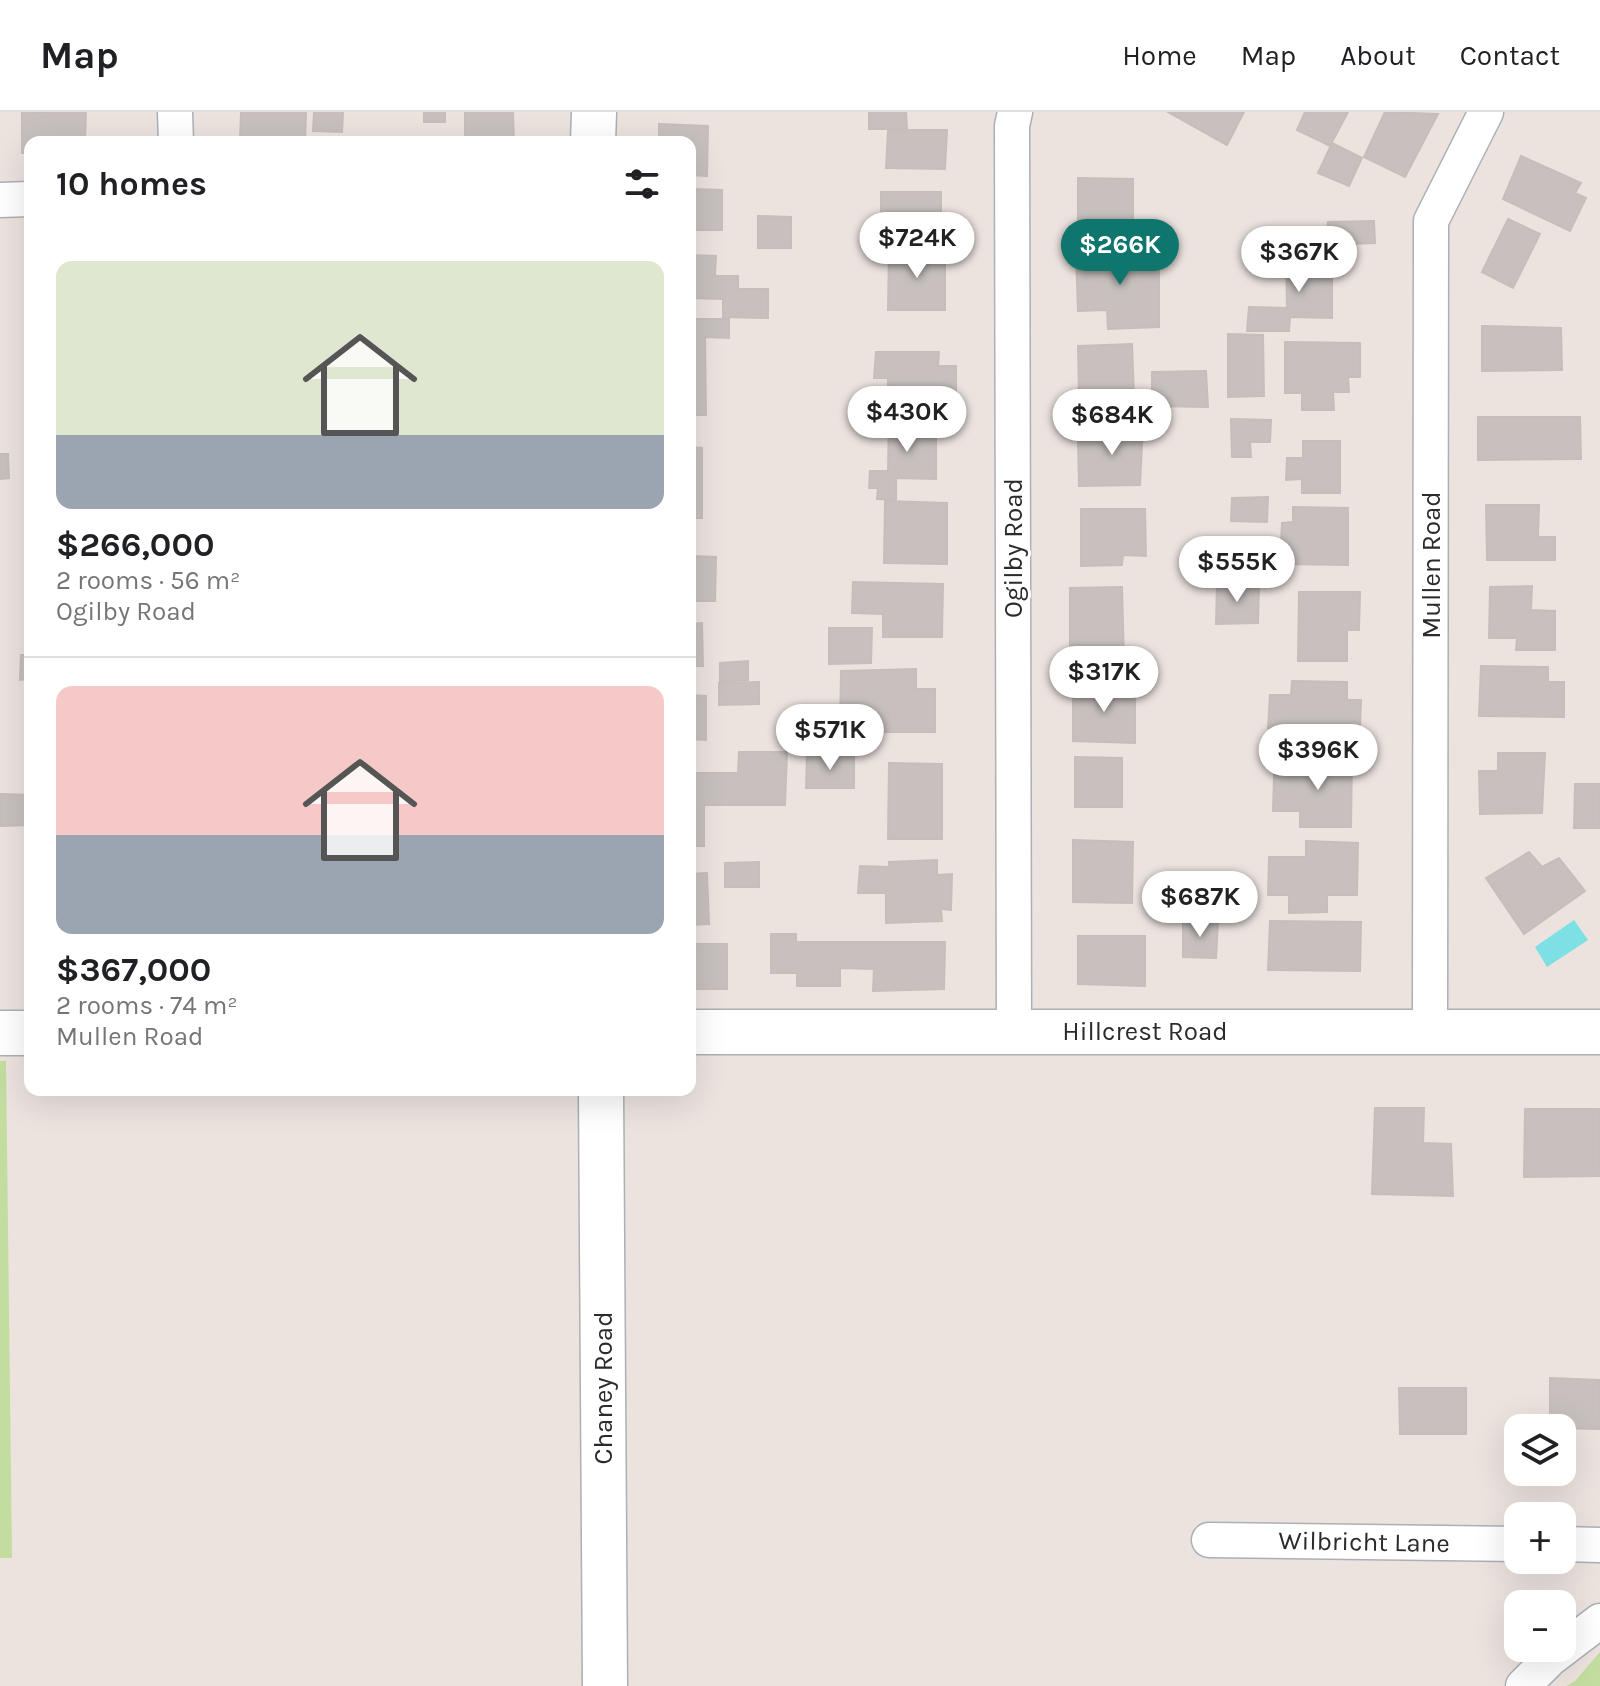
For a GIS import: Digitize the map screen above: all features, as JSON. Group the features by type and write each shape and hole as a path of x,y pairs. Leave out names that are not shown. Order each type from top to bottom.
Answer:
{"street":[{"path":"175,112 176,136"},
{"path":"593,136 594,112"},
{"name":"Ogilby Road","path":"1014,1031 1012,126 1015,112"},
{"name":"Mullen Road","path":"1430,1031 1431,221 1486,112"},
{"path":"0,200 24,199"},
{"name":"Hillcrest Road","path":"696,1032 1600,1032"},
{"path":"0,1033 24,1033"},
{"name":"Chaney Road","path":"601,1096 605,1686"},
{"name":"Wilbricht Lane","path":"1209,1540 1504,1544"},
{"path":"1576,1544 1600,1545"},
{"path":"1523,1686 1550,1659 1600,1621"}],"green space":[{"path":"0,1061 6,1061 12,1558 0,1558"},
{"path":"1600,1652 1600,1686 1566,1686 1575,1681"}],"water":[{"path":"1574,920 1588,940 1547,967 1535,947"}],"building":[{"path":"22,112 86,112 85,136 24,136 22,153"},
{"path":"241,112 306,112 305,136 240,136"},
{"path":"314,112 343,112 342,132 313,131"},
{"path":"424,112 445,112 445,122 424,122"},
{"path":"465,112 513,112 514,136 465,136"},
{"path":"869,112 906,112 907,128 869,129"},
{"path":"1168,112 1244,112 1227,145"},
{"path":"1305,112 1348,112 1330,146 1297,130"},
{"path":"1385,112 1438,114 1405,177 1364,157"},
{"path":"659,124 708,126 707,176 696,175 696,136 659,136"},
{"path":"888,130 947,130 945,169 886,168"},
{"path":"1332,143 1362,158 1349,186 1318,173"},
{"path":"1521,156 1581,183 1575,193 1586,198 1570,231 1503,199"},
{"path":"1078,178 1133,179 1133,220 1115,220 1115,242 1078,241"},
{"path":"696,189 722,190 722,230 696,230"},
{"path":"881,192 941,192 941,236 881,236"},
{"path":"758,216 791,217 791,248 758,248"},
{"path":"1508,219 1540,234 1513,288 1482,272"},
{"path":"1374,221 1375,243 1326,245 1328,222"},
{"path":"889,250 945,250 945,310 888,310"},
{"path":"1159,251 1159,327 1108,329 1107,310 1078,311 1076,252"},
{"path":"1332,253 1332,318 1290,317 1289,331 1247,331 1249,307 1287,308 1286,254"},
{"path":"696,255 716,256 715,276 738,276 738,289 768,289 768,318 723,317 723,299 696,298"},
{"path":"696,319 729,319 729,338 705,337 706,415 696,415"},
{"path":"1482,326 1561,328 1562,370 1482,371"},
{"path":"1228,334 1263,335 1264,396 1228,397"},
{"path":"1285,342 1360,343 1360,377 1348,377 1349,392 1333,392 1334,410 1302,410 1302,393 1285,393"},
{"path":"1132,344 1134,395 1079,397 1078,346"},
{"path":"876,352 939,352 938,366 956,366 956,395 888,394 888,378 874,378"},
{"path":"1206,371 1208,407 1152,406 1152,372"},
{"path":"889,416 936,416 936,479 896,478 896,500 877,499 878,488 869,488 870,471 888,471"},
{"path":"1478,417 1580,417 1581,459 1478,460"},
{"path":"1231,419 1271,420 1270,442 1250,442 1251,457 1232,457"},
{"path":"1096,424 1143,425 1140,485 1079,486 1078,442 1096,442"},
{"path":"1303,441 1340,441 1340,493 1302,493 1302,479 1286,480 1287,458 1303,458"},
{"path":"696,448 702,448 702,518 696,518"},
{"path":"0,454 8,454 9,478 0,479"},
{"path":"1268,497 1267,522 1231,521 1232,498"},
{"path":"885,501 947,503 947,564 884,563"},
{"path":"1486,505 1539,505 1538,537 1555,537 1555,560 1487,560"},
{"path":"1293,507 1348,508 1348,565 1280,564 1282,523 1293,522"},
{"path":"1081,509 1145,509 1146,556 1123,555 1122,565 1081,566"},
{"path":"696,556 716,557 715,601 696,601"},
{"path":"853,582 943,584 942,637 883,637 883,614 852,613"},
{"path":"1217,584 1259,584 1258,623 1216,624"},
{"path":"1532,586 1531,610 1555,611 1555,650 1516,650 1517,638 1489,638 1490,587"},
{"path":"1122,587 1124,662 1070,663 1070,588"},
{"path":"1299,592 1360,592 1359,630 1347,630 1347,661 1298,661"},
{"path":"702,623 703,666 696,666 696,624"},
{"path":"829,628 872,628 871,663 829,664"},
{"path":"21,655 24,655 24,680 20,680"},
{"path":"748,661 748,680 720,681 720,663"},
{"path":"1481,666 1548,667 1548,682 1564,682 1564,717 1479,716"},
{"path":"916,669 916,689 935,689 935,732 840,732 841,671"},
{"path":"1292,681 1347,682 1347,700 1361,700 1360,728 1268,728 1270,695 1291,695"},
{"path":"759,682 759,704 719,705 719,683"},
{"path":"1073,685 1135,685 1135,743 1073,741"},
{"path":"696,695 706,696 706,740 696,739"},
{"path":"739,752 787,752 785,805 704,805 704,846 696,846 696,773 738,773"},
{"path":"1498,753 1545,753 1542,813 1480,814 1479,771 1498,771"},
{"path":"807,755 854,755 854,788 806,788"},
{"path":"1302,756 1352,758 1351,827 1300,827 1300,811 1273,811 1274,775 1302,776"},
{"path":"1075,757 1122,758 1122,807 1075,807"},
{"path":"889,763 942,764 942,839 888,839"},
{"path":"1575,784 1600,784 1600,828 1574,828"},
{"path":"0,794 24,795 24,825 0,826"},
{"path":"1073,840 1133,842 1132,903 1073,902"},
{"path":"1306,841 1358,843 1357,895 1327,895 1327,912 1289,913 1289,895 1268,895 1269,857 1306,857"},
{"path":"1529,852 1542,867 1559,858 1585,891 1524,934 1486,878"},
{"path":"937,860 937,875 952,874 951,910 941,909 942,921 886,923 886,893 858,893 860,866 889,867 889,862"},
{"path":"759,862 759,887 725,887 725,863"},
{"path":"707,873 709,924 696,925 696,874"},
{"path":"1183,921 1218,922 1216,958 1183,957"},
{"path":"1270,921 1361,922 1360,971 1268,970"},
{"path":"771,934 796,934 796,942 945,942 944,989 873,991 874,969 840,968 840,986 797,986 797,973 771,973"},
{"path":"1078,936 1145,936 1145,986 1078,984"},
{"path":"696,944 727,944 727,989 696,989"},
{"path":"1375,1108 1424,1108 1423,1143 1451,1144 1453,1196 1372,1194"},
{"path":"1525,1109 1600,1109 1600,1176 1524,1177"},
{"path":"1550,1378 1600,1380 1600,1429 1576,1429 1576,1414 1550,1414"},
{"path":"1399,1388 1466,1388 1466,1434 1400,1434"}]}
